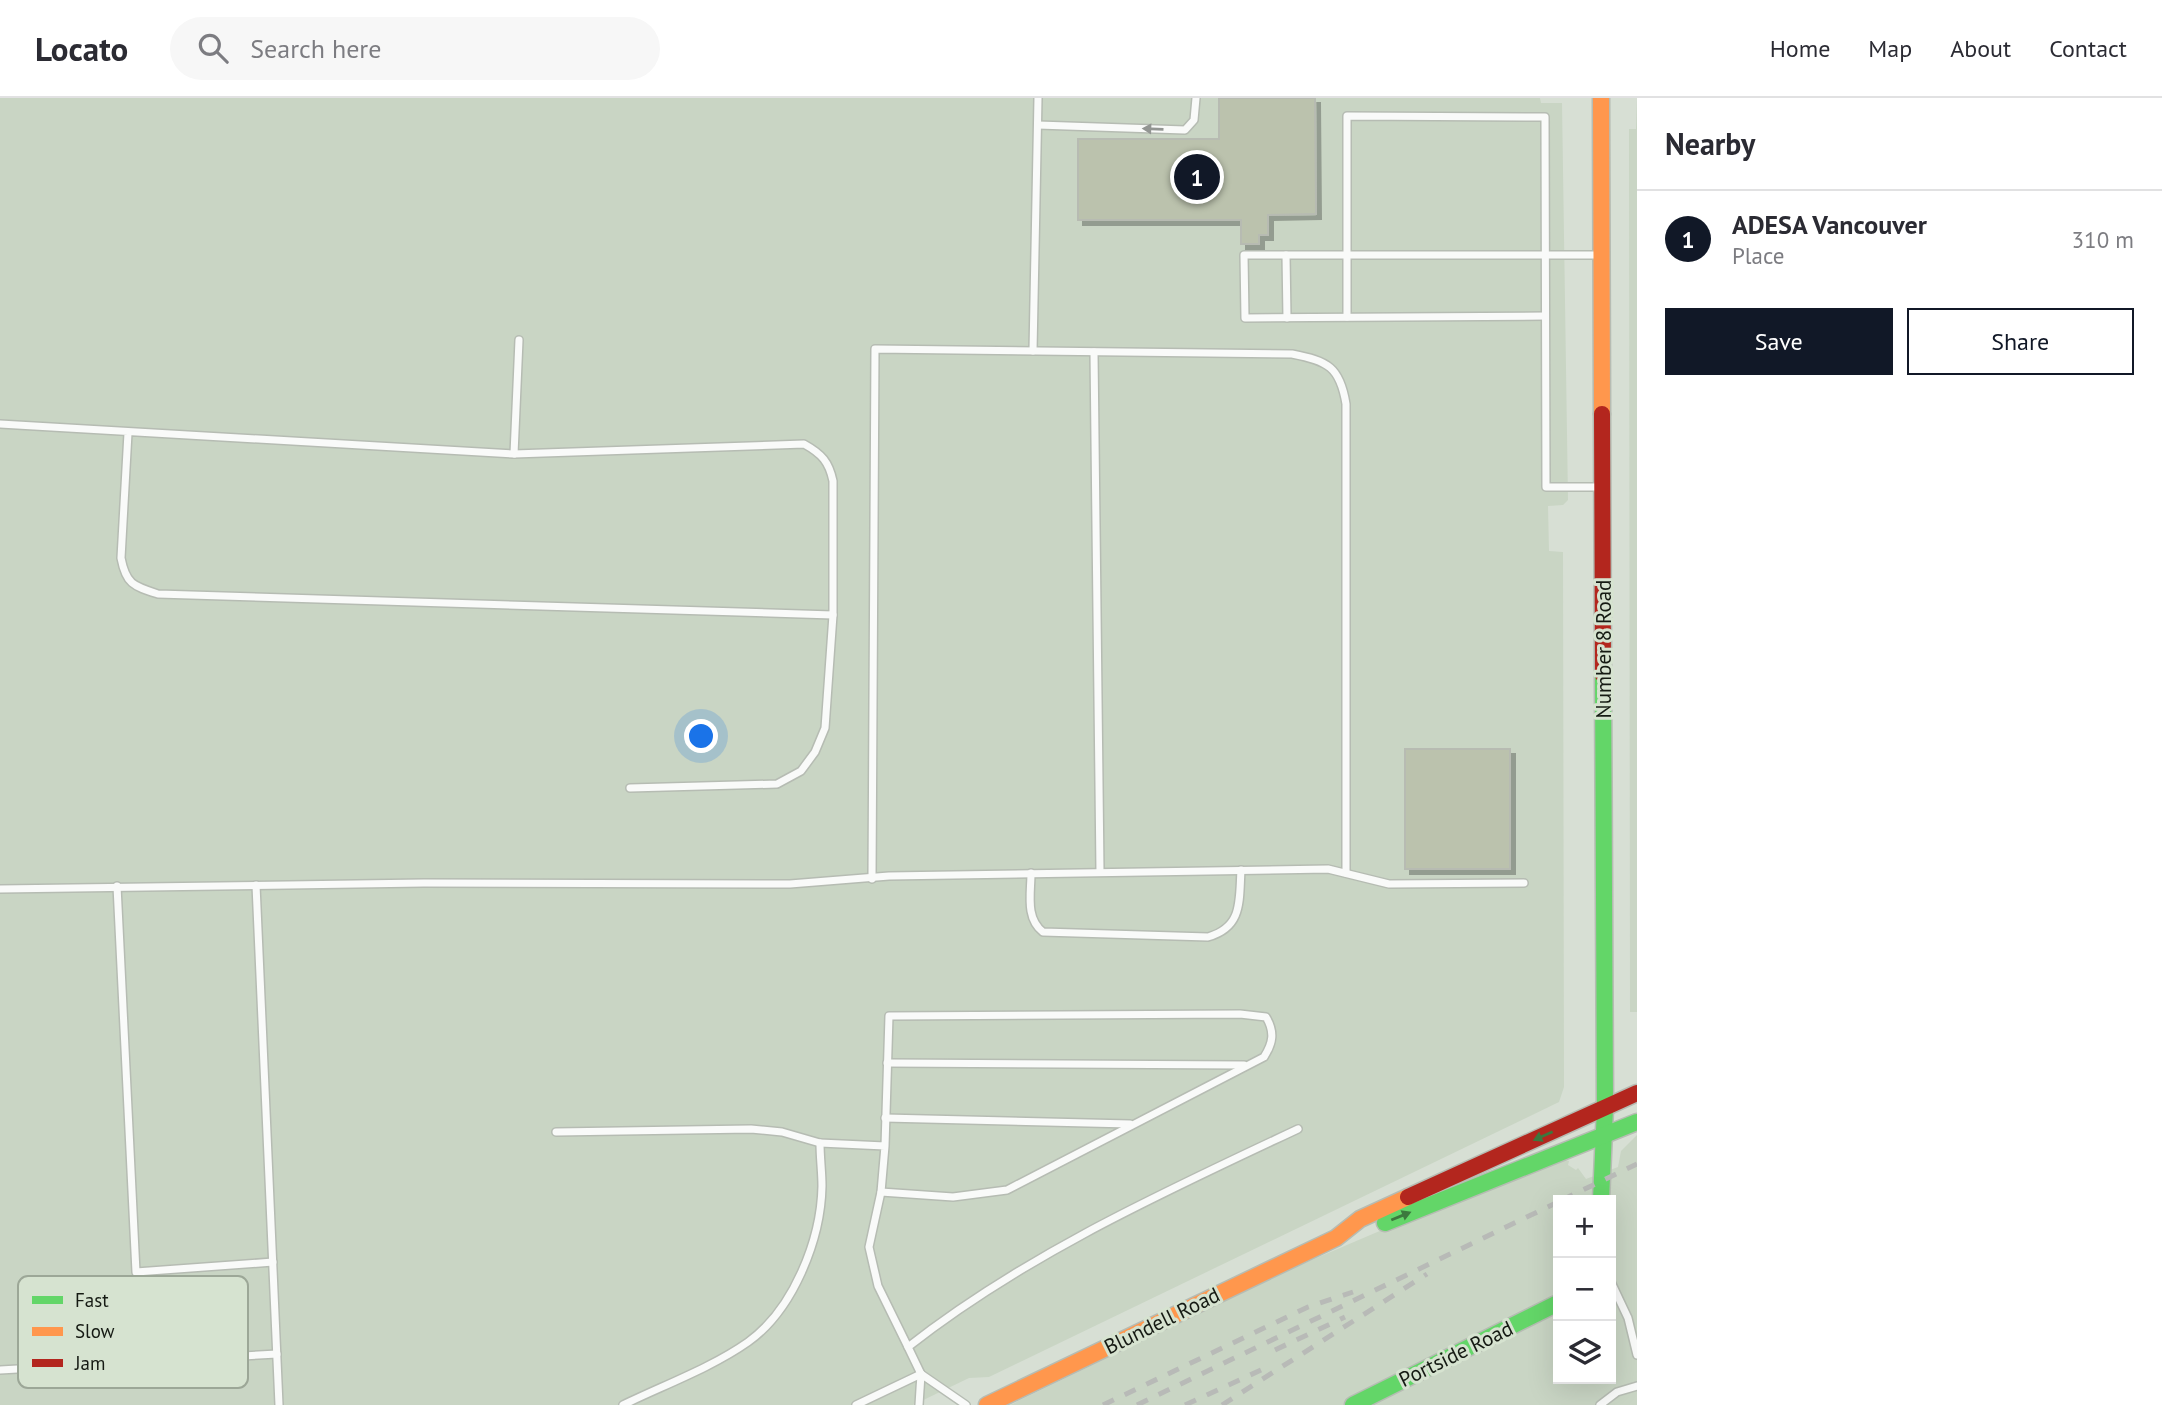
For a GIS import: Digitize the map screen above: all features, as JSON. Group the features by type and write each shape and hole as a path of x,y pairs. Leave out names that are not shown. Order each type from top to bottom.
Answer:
{"street":[{"name":"Number 8 Road","path":"1601,98 1605,1108 1601,1195"},
{"name":"Blundell Road","path":"1336,1238 1360,1219 1637,1093"},
{"name":"Blundell Road","path":"987,1405 1336,1238 1365,1231 1637,1122"},
{"name":"Portside Road","path":"1353,1405 1553,1305"}],"lane":[{"path":"1033,351 1038,98"},
{"path":"1038,125 1185,130 1194,120 1196,98"},
{"path":"1347,317 1348,116 1545,117 1546,487 1604,488"},
{"path":"1545,316 1245,318 1244,255 1603,255"},
{"path":"1286,255 1287,317"},
{"path":"514,454 519,340"},
{"path":"872,878 875,349 1292,354 1327,365 1342,380 1346,404 1346,873"},
{"path":"1094,352 1100,871"},
{"path":"0,424 514,454 804,444 817,451 830,464 833,481 833,615 825,728 815,752 801,771 776,784 630,788"},
{"path":"128,433 121,558 125,576 136,587 158,594 833,615"},
{"path":"0,889 257,885 790,884 872,878 1100,871 1328,869 1389,884 1524,883"},
{"path":"1031,873 1030,911 1034,925 1043,932 1208,937 1225,932 1234,922 1239,903 1241,870"},
{"path":"257,885 279,1405"},
{"path":"117,886 136,1272 273,1262"},
{"path":"881,1192 953,1197 1007,1190 1264,1057 1272,1044 1272,1027 1266,1017 889,1016 885,1146 881,1192 869,1247 878,1286 921,1374 919,1405"},
{"path":"887,1063 1247,1065"},
{"path":"886,1118 1133,1125"},
{"path":"556,1132 751,1129 782,1132 820,1143 885,1146"},
{"path":"908,1347 951,1313 1136,1205 1298,1129"},
{"path":"623,1405 748,1341 792,1292 808,1259 822,1188 820,1143"},
{"path":"1616,1293 1628,1318 1637,1355"},
{"path":"248,1356 277,1354"},
{"path":"0,1370 18,1369"},
{"path":"856,1405 921,1374"},
{"path":"921,1374 966,1405"},
{"path":"1600,1405 1617,1392 1637,1386"}],"shaded area":[{"path":"0,98 1540,98 1541,103 1562,103 1568,500 1563,505 1548,506 1549,551 1563,552 1564,1087 1559,1102 989,1377 969,1378 913,1405 0,1405"},
{"path":"1637,98 1637,1012 1630,1012 1629,129 1636,129"},
{"path":"1637,1135 1637,1405 1010,1405 1300,1265 1450,1201 1562,1159 1569,1161 1568,1165 1576,1170 1578,1168 1586,1179 1618,1167 1621,1151"}],"building":[{"path":"1219,98 1315,98 1316,214 1268,215 1268,235 1259,235 1259,244 1241,244 1241,220 1078,220 1078,139 1219,139"},
{"path":"1405,749 1510,749 1510,869 1405,869"}],"railway":[{"path":"1572,1195 1637,1164"},
{"path":"1137,1405 1553,1204"},
{"path":"1222,1405 1427,1274"},
{"path":"1103,1405 1308,1307 1353,1292"},
{"path":"1275,1350 1345,1317"},
{"path":"1185,1405 1261,1370"}],"traffic: fast":[{"path":"1601,1195 1605,1108 1603,675"},
{"path":"1385,1223 1637,1122"},
{"path":"1353,1405 1553,1305"}],"traffic: slow":[{"path":"1601,98 1602,414"},
{"path":"987,1405 1336,1238 1360,1219 1408,1197"}],"traffic: jam":[{"path":"1602,414 1603,675"},
{"path":"1408,1197 1637,1093"}],"place":[{"name":"ADESA Vancouver","path":"1197,177"}]}
